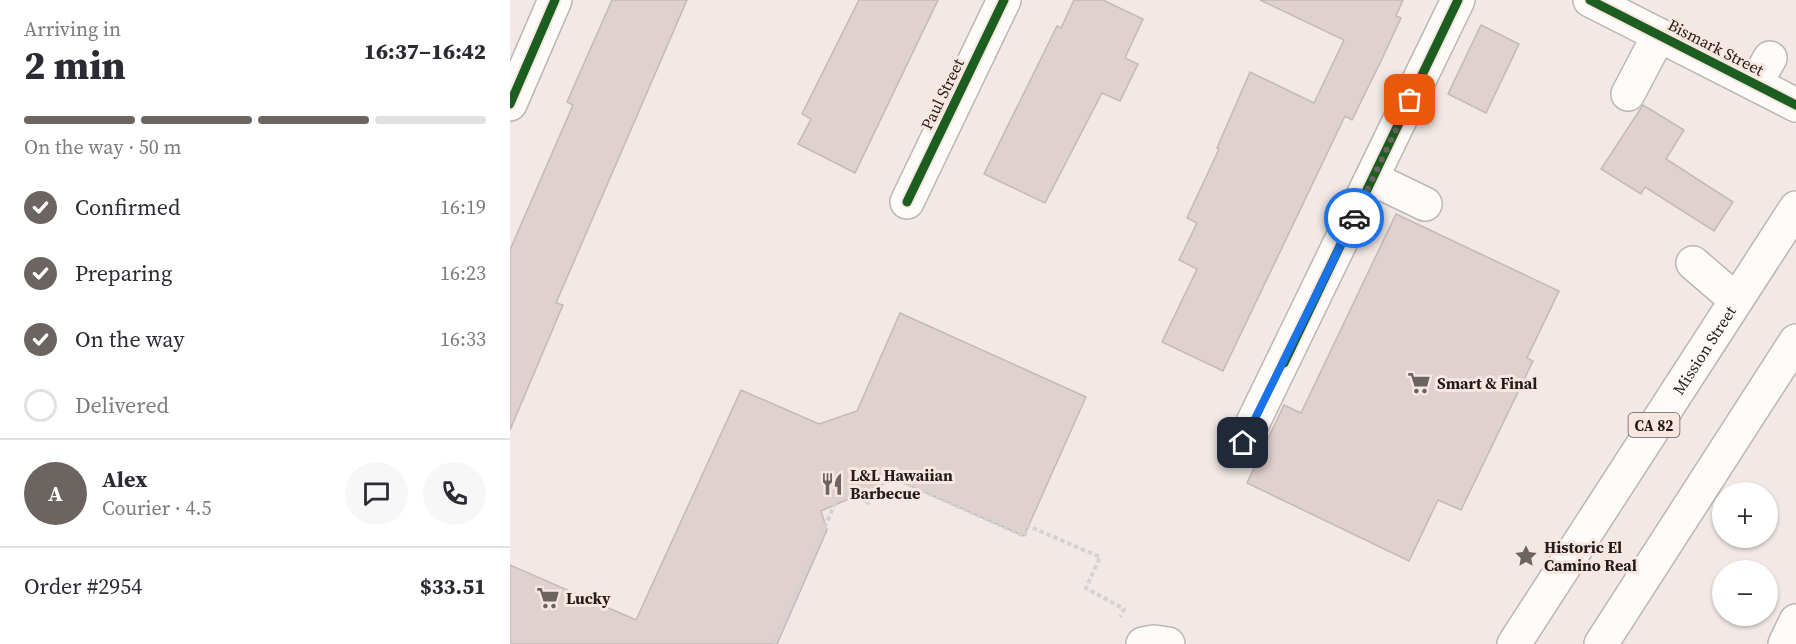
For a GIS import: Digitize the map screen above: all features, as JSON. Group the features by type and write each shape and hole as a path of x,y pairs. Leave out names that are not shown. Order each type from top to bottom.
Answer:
{"main road":[{"path":"510,104 555,0"},
{"name":"Paul Street","path":"907,202 1004,0"},
{"path":"1243,443 1284,363 1458,0"},
{"name":"Bismark Street","path":"1590,0 1659,35 1762,71 1796,105"},
{"path":"1628,94 1659,35"},
{"path":"1373,179 1425,204"},
{"name":"Mission Street","path":"1514,644 1796,208"},
{"path":"1692,262 1736,300"},
{"path":"1601,644 1796,341"},
{"path":"1785,644 1796,621"},
{"path":"1143,644 1154,642 1168,644"}],"path":[{"path":"773,644 841,490 868,503 881,472 1024,536 1029,526 1100,557 1086,588 1124,609 1116,626"}],"building":[{"path":"612,0 687,0 556,303 563,305 510,430 510,250 573,105 567,102"},
{"path":"859,0 938,0 855,173 798,144 811,119 802,114"},
{"path":"1074,0 1103,0 1143,19 1125,58 1138,64 1120,101 1102,93 1045,203 984,174 1057,26 1061,28"},
{"path":"1260,0 1403,0 1396,16 1401,18 1381,61 1352,120 1345,116 1223,371 1162,342 1197,269 1179,260 1197,223 1187,218 1219,149 1217,148 1250,72 1314,103 1344,40"},
{"path":"1481,25 1519,44 1486,113 1448,94"},
{"path":"1643,105 1684,130 1666,159 1733,202 1714,231 1645,187 1641,194 1601,169"},
{"name":"Smart & Final","path":"1396,214 1559,291 1527,358 1533,361 1461,510 1438,500 1409,561 1247,483 1284,405 1301,413"},
{"path":"900,313 1086,397 1024,536 895,479 821,511 827,530 777,644 510,644 510,565 636,620 741,390 819,424 857,411"}],"cycle path":[{"path":"510,104 555,0"},
{"path":"907,202 1004,0"},
{"path":"1284,363 1458,0"},
{"path":"1590,0 1796,105"}],"way so far":[{"path":"1354,218 1410,100"}],"place":[{"name":"Smart & Final","path":"1419,383"},
{"name":"L&L Hawaiian Barbecue","path":"832,484"},
{"name":"Historic El Camino Real","path":"1526,556"},
{"name":"Lucky","path":"548,598"}],"route":[{"path":"1243,443 1354,218"}]}
